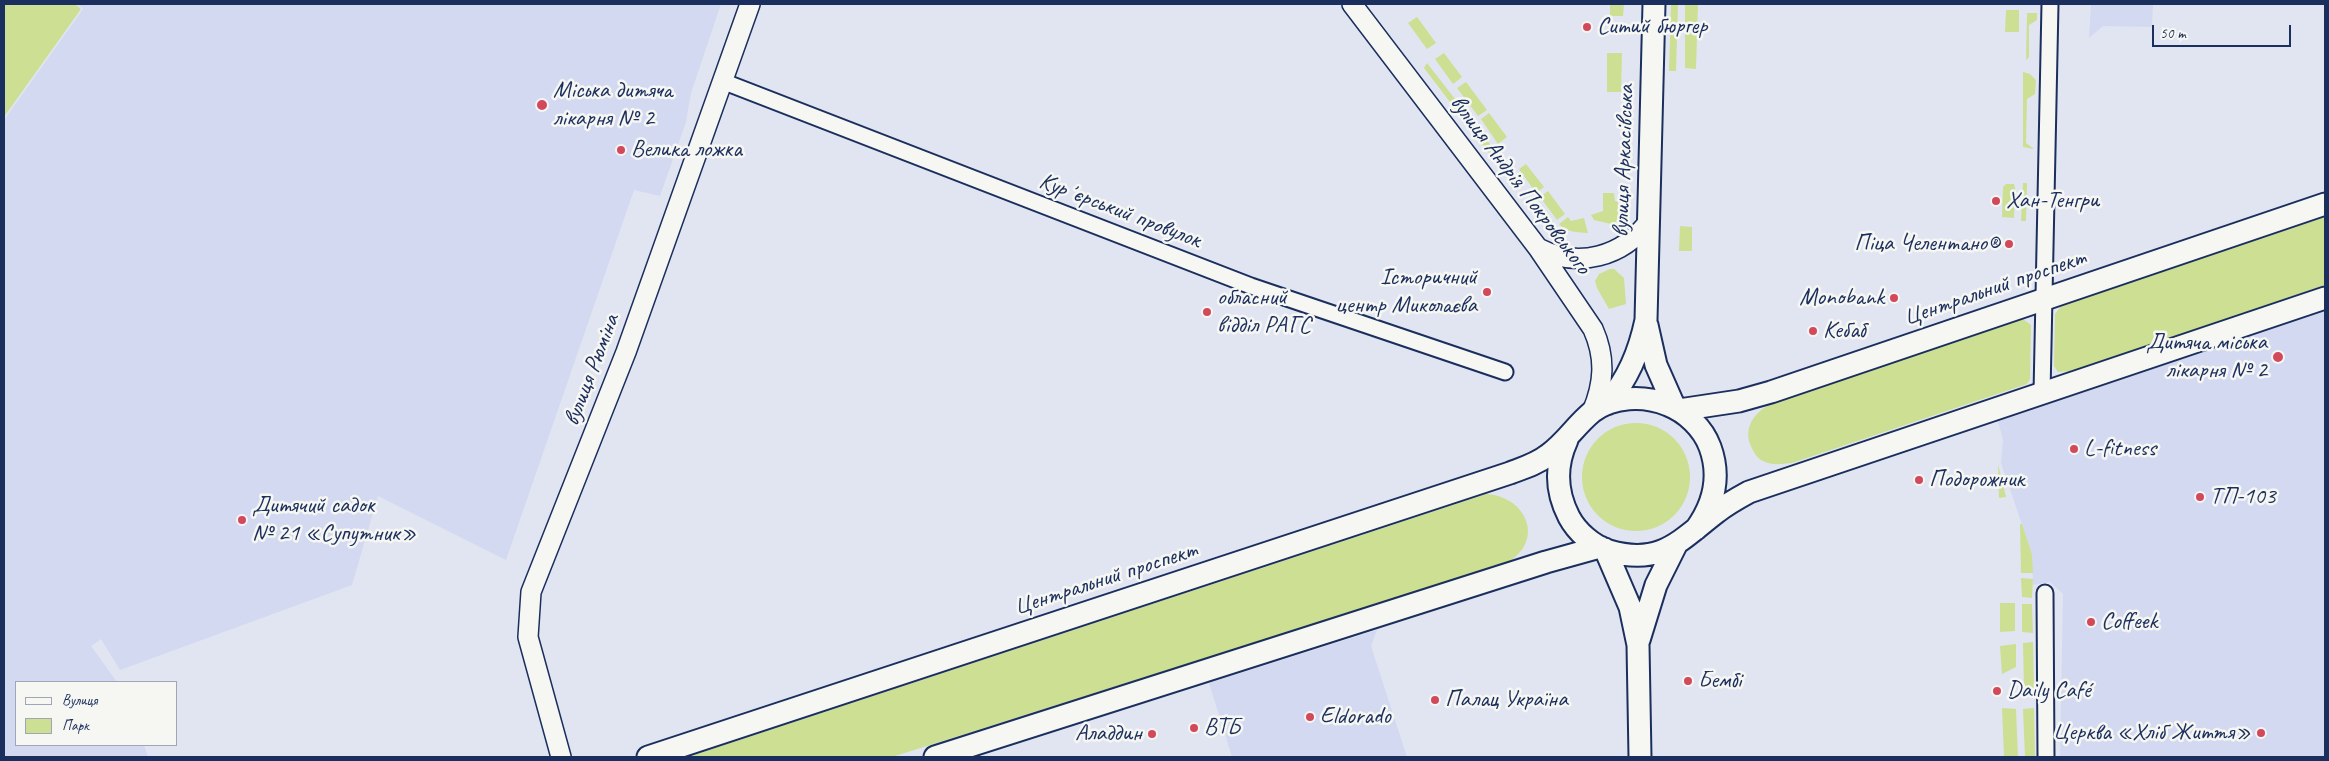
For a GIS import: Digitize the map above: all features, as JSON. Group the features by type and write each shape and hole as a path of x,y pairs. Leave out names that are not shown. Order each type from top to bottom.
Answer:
{"main road":[{"name":"вулиця Аркасівська","path":"1599,408 1622,386 1633,365 1641,343 1646,320 1654,4"},
{"name":"Центральний проспект","path":"1677,409 1739,401 1771,392 2325,204"},
{"path":"1677,409 1658,401 1641,398 1624,399 1599,408 1571,433 1562,450 1558,469 1558,487 1563,506 1572,522 1584,537 1602,548 1622,555 1641,556 1659,553 1676,545 1717,511 1749,492 2325,298"},
{"name":"вулиця Аркасівська","path":"1646,320 1656,365 1677,409 1701,431 1714,458 1715,489 1711,503 1696,529"},
{"name":"Центральний проспект","path":"648,757 1486,482 1542,459 1571,433"},
{"path":"1638,646 1656,585 1676,545"},
{"path":"1602,548 1627,600 1638,646 1640,757"},
{"path":"935,757 1528,568 1602,548"}],"street":[{"name":"вулиця Рюміна","path":"561,757 528,637 532,592 623,361 750,4"},
{"name":"вулиця Андрія Покровського","path":"1352,4 1538,248 1593,329 1598,341 1603,365 1599,408"},
{"path":"2042,393 2050,4"},
{"name":"Курʼєрський провулок","path":"722,81 1251,286 1505,372"},
{"path":"1538,248 1547,253 1568,259 1594,258 1624,246 1638,235 1649,221"},
{"path":"2044,593 2046,757"}],"shaded area":[{"path":"77,4 721,4 691,93 686,122 660,196 634,190 506,560 378,496 352,585 120,670 101,639 91,646 116,681 15,681 15,746 144,746 148,757 4,757 4,120 83,9"},
{"path":"2091,4 2153,4 2152,27 2103,26 2089,38"},
{"path":"2325,310 2325,757 2060,757 2063,594 2050,582 2033,585 2032,554 2001,463 2003,440 1998,421"},
{"path":"1377,630 1371,646 1407,757 1232,757 1209,683"}],"green space":[{"path":"4,4 75,4 81,9 4,117"},
{"path":"1610,4 1624,4 1623,16 1610,16"},
{"path":"1671,4 1678,4 1676,71 1669,71"},
{"path":"1685,4 1698,4 1696,69 1685,68"},
{"path":"2006,10 2019,10 2019,32 2005,32"},
{"path":"2027,13 2037,13 2037,20 2029,25 2029,57 2026,60"},
{"path":"1417,17 1436,43 1427,49 1408,23"},
{"path":"1444,53 1462,77 1453,84 1435,59"},
{"path":"1607,53 1622,53 1621,92 1607,92"},
{"path":"1427,63 1514,175 1505,174 1424,68"},
{"path":"2023,72 2030,74 2036,80 2035,94 2027,99 2026,143 2034,149 2023,147"},
{"path":"1466,82 1487,110 1478,116 1457,88"},
{"path":"1489,113 1507,137 1498,144 1481,119"},
{"path":"1526,164 1544,187 1536,193 1519,169"},
{"path":"2023,183 2027,183 2026,221 2021,221"},
{"path":"2006,184 2014,184 2015,188 2014,218 2002,217 2003,187"},
{"path":"1548,191 1565,214 1557,220 1540,197"},
{"path":"1603,193 1614,193 1615,201 1618,202 1618,221 1611,224 1594,220 1591,215 1603,211"},
{"path":"1568,217 1571,221 1584,218 1588,233 1573,232 1562,227 1559,224"},
{"path":"2325,217 2325,285 2071,371 2058,372 2054,366 2055,314 2061,306"},
{"path":"1680,226 1692,227 1692,251 1679,251"},
{"path":"1614,269 1624,278 1626,304 1609,309 1595,281 1599,274"},
{"path":"2023,319 2031,325 2030,379 2027,384 1792,463 1776,464 1765,462 1754,453 1748,431 1756,415 1771,404"},
{"path":"1636,423 1657,427 1674,439 1686,456 1690,477 1686,498 1674,515 1657,527 1636,531 1615,527 1598,515 1586,498 1582,477 1586,456 1598,439 1615,427"},
{"path":"1998,464 2006,497 1999,498"},
{"path":"1486,494 1511,502 1520,510 1526,520 1528,530 1521,552 1500,566 892,757 688,757"},
{"path":"2020,524 2022,524 2032,554 2033,573 2021,573"},
{"path":"2021,578 2033,579 2032,598 2022,597"},
{"path":"2000,603 2015,603 2015,631 2000,632"},
{"path":"2022,604 2032,604 2033,633 2022,632"},
{"path":"2033,642 2034,690 2024,690 2023,643"},
{"path":"2016,644 2016,667 2002,674 2000,646"},
{"path":"2002,708 2016,709 2018,757 2004,757"},
{"path":"2034,708 2035,757 2025,757 2023,709"}],"place":[{"name":"Ситий бюргер","path":"1587,27"},
{"name":"Міська дитяча лікарня № 2","path":"542,105"},
{"name":"Велика ложка","path":"621,150"},
{"name":"Хан-Тенгри","path":"1996,201"},
{"name":"Піца Челентано®","path":"2009,244"},
{"name":"Історичний центр Миколаєва","path":"1487,292"},
{"name":"Monobank","path":"1894,298"},
{"name":"обласний відділ РАГС","path":"1207,312"},
{"name":"Кебаб","path":"1813,331"},
{"name":"Дитяча міська лікарня № 2","path":"2278,357"},
{"name":"L-fitness","path":"2074,449"},
{"name":"Подорожник","path":"1919,480"},
{"name":"ТП-103","path":"2200,497"},
{"name":"Дитячий садок № 21 «Супутник»","path":"242,520"},
{"name":"Coffeek","path":"2091,622"},
{"name":"Бембі","path":"1688,681"},
{"name":"Daily Café","path":"1997,691"},
{"name":"Палац Україна","path":"1435,700"},
{"name":"Eldorado","path":"1310,717"},
{"name":"ВТБ","path":"1194,728"},
{"name":"Церква «Хліб Життя»","path":"2261,733"},
{"name":"Аладдин","path":"1152,734"}]}
